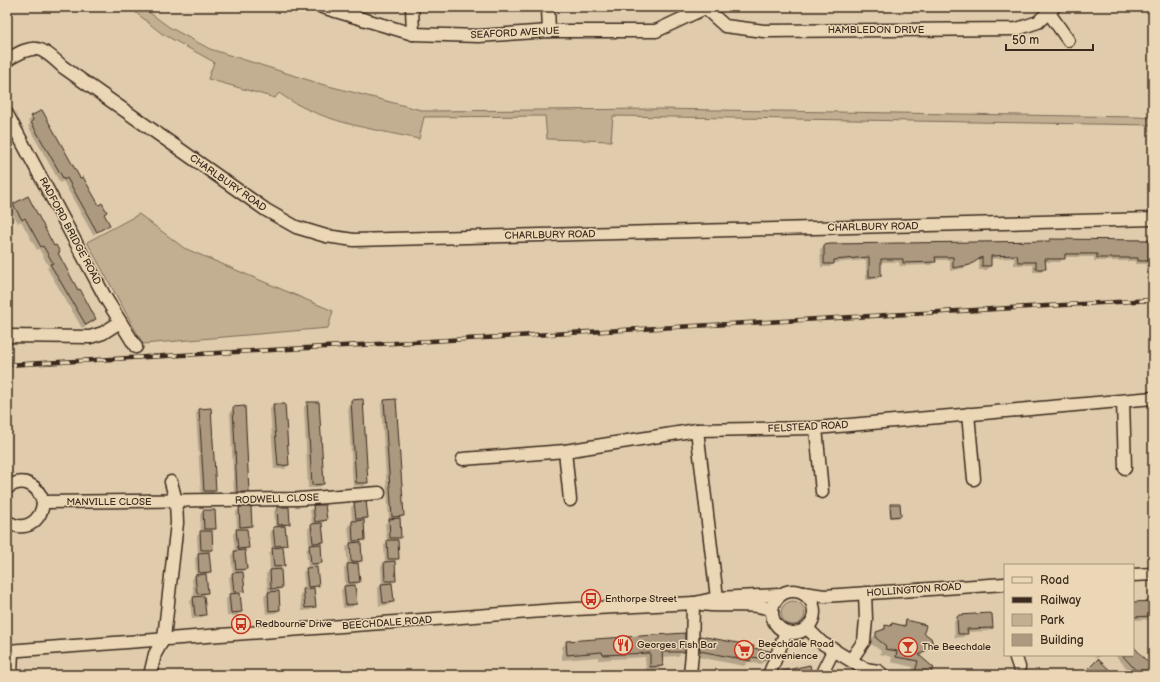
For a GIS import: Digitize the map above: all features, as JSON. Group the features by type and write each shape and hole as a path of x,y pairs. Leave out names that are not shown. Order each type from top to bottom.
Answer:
{"street":[{"name":"SEAFORD AVENUE","path":"322,7 414,34 479,36 549,30 656,31 705,7"},
{"path":"412,7 414,34"},
{"path":"548,7 549,30"},
{"name":"HAMBLEDON DRIVE","path":"705,7 725,26 764,31 1017,29 1038,22 1052,10 1068,40"},
{"name":"CHARLBURY ROAD","path":"7,60 26,49 45,50 63,67 266,210 296,227 326,236 354,240 1153,220"},
{"name":"RADFORD BRIDGE ROAD","path":"7,114 120,322 136,347"},
{"path":"7,336 90,337 103,333 120,322"},
{"name":"FELSTEAD ROAD","path":"463,460 564,450 697,430 816,428 1153,398"},
{"path":"1123,401 1125,468"},
{"path":"968,414 974,479"},
{"path":"816,428 822,492"},
{"path":"697,430 717,598 780,595 792,591 808,598 813,618 811,624 796,633 786,632 776,625 772,615 772,610 774,601 780,595"},
{"path":"564,450 570,500"},
{"path":"150,675 154,654 164,638 177,523 176,501 170,482"},
{"path":"7,488 15,483 30,484 37,488 43,502 40,516 34,523 19,526 7,521"},
{"name":"RODWELL CLOSE","path":"176,501 299,499 379,493"},
{"name":"MANVILLE CLOSE","path":"43,502 176,501"},
{"path":"1134,576 1153,574"},
{"name":"HOLLINGTON ROAD","path":"808,598 1004,584"},
{"path":"851,660 864,641 866,620 865,593"},
{"name":"BEECHDALE ROAD","path":"10,651 164,638 556,610 694,603 717,598"},
{"path":"690,675 694,603"},
{"name":"BEECHDALE ROAD","path":"694,603 718,607 760,605 772,610"},
{"path":"806,628 822,643 851,660 866,672 878,671 883,675"},
{"path":"769,675 786,632"},
{"path":"821,675 834,649"},
{"path":"10,651 11,675"}],"green space":[{"path":"129,7 142,7 169,27 210,49 321,84 425,111 657,109 1137,117 1153,118 1153,125 613,116 611,141 547,139 545,116 424,117 419,139 365,128 328,118 295,103 279,93 275,98 208,79 214,62 161,33"},
{"path":"139,214 184,248 333,311 328,328 143,344 87,242"},
{"path":"788,601 798,601 805,608 805,618 798,625 788,625 781,618 781,608"}],"building":[{"path":"42,110 80,178 83,177 99,205 102,203 107,212 104,214 110,225 97,232 67,178 64,180 31,122 33,120 31,116"},
{"path":"28,196 54,246 56,245 60,252 58,253 78,290 80,289 96,319 86,325 50,264 53,263 43,246 41,247 25,218 22,220 13,204"},
{"path":"1050,239 1149,240 1149,261 1138,261 1138,258 1097,258 1097,254 1065,254 1065,259 1045,259 1046,269 1036,269 1036,262 1018,262 1017,255 991,256 991,266 982,266 982,257 970,265 953,268 953,257 935,257 936,262 903,263 903,259 881,259 881,276 869,277 869,257 834,260 834,264 824,264 824,245 830,244 1050,241"},
{"path":"363,399 368,483 356,483 351,400"},
{"path":"396,399 404,516 392,517 384,400"},
{"path":"307,402 319,402 324,484 312,485"},
{"path":"273,404 285,404 289,465 278,466"},
{"path":"245,406 249,492 239,492 237,491 233,407"},
{"path":"211,408 216,491 204,491 199,409"},
{"path":"366,501 368,518 356,519 354,502"},
{"path":"890,504 900,504 901,516 891,517"},
{"path":"313,505 325,505 327,520 315,522"},
{"path":"239,507 251,507 252,526 240,527"},
{"path":"277,507 289,507 290,524 278,525"},
{"path":"203,510 215,510 216,529 204,529"},
{"path":"400,518 401,538 390,538 389,519"},
{"path":"364,520 365,540 353,541 352,521"},
{"path":"322,523 324,542 313,543 311,524"},
{"path":"285,526 287,545 275,546 273,527"},
{"path":"236,529 247,529 249,548 238,549"},
{"path":"200,531 212,531 213,550 201,550"},
{"path":"387,540 398,540 399,559 388,559"},
{"path":"361,542 362,561 351,562 350,543"},
{"path":"321,544 322,563 311,564 309,545"},
{"path":"283,547 285,566 274,567 272,548"},
{"path":"245,550 247,569 236,570 234,551"},
{"path":"209,552 211,572 199,573 198,553"},
{"path":"395,561 396,581 385,581 384,562"},
{"path":"358,563 360,582 349,583 347,564"},
{"path":"317,567 319,586 308,587 306,568"},
{"path":"281,569 282,588 271,589 270,570"},
{"path":"243,572 245,591 234,592 232,573"},
{"path":"206,574 208,593 197,594 195,575"},
{"path":"392,583 394,602 383,603 381,584"},
{"path":"355,585 357,604 346,605 344,586"},
{"path":"314,588 316,607 305,608 303,589"},
{"path":"279,591 280,610 269,611 268,592"},
{"path":"240,593 242,612 231,613 229,594"},
{"path":"204,596 206,615 195,616 193,597"},
{"path":"1153,601 1153,616 1134,617 1134,602"},
{"path":"992,614 993,628 967,629 968,634 958,634 957,617 959,615"},
{"name":"The Beechdale","path":"906,620 926,625 924,633 931,638 933,644 930,648 919,655 934,668 929,675 920,675 915,672 918,661 896,657 897,651 885,649 886,646 876,638 876,632 885,629 885,625 891,626 892,623 905,626"},
{"path":"685,633 685,652 662,652 663,666 650,667 650,653 603,655 602,652 567,655 566,641"},
{"path":"700,636 754,646 753,648 770,651 767,659 751,657 750,661 700,651"},
{"path":"1134,647 1153,668 1153,675 1140,675 1123,656 1134,656"},
{"path":"1098,659 1115,675 1094,675 1088,669"},
{"path":"810,665 812,675 782,675 782,671"}],"railway":[{"path":"7,365 1153,300"}],"place":[{"name":"Enthorpe Street","path":"591,599"},
{"name":"Redbourne Drive","path":"241,624"},
{"name":"Georges Fish Bar","path":"623,645"},
{"name":"The Beechdale","path":"908,647"},
{"name":"Beechdale Road Convenience","path":"744,650"}]}
